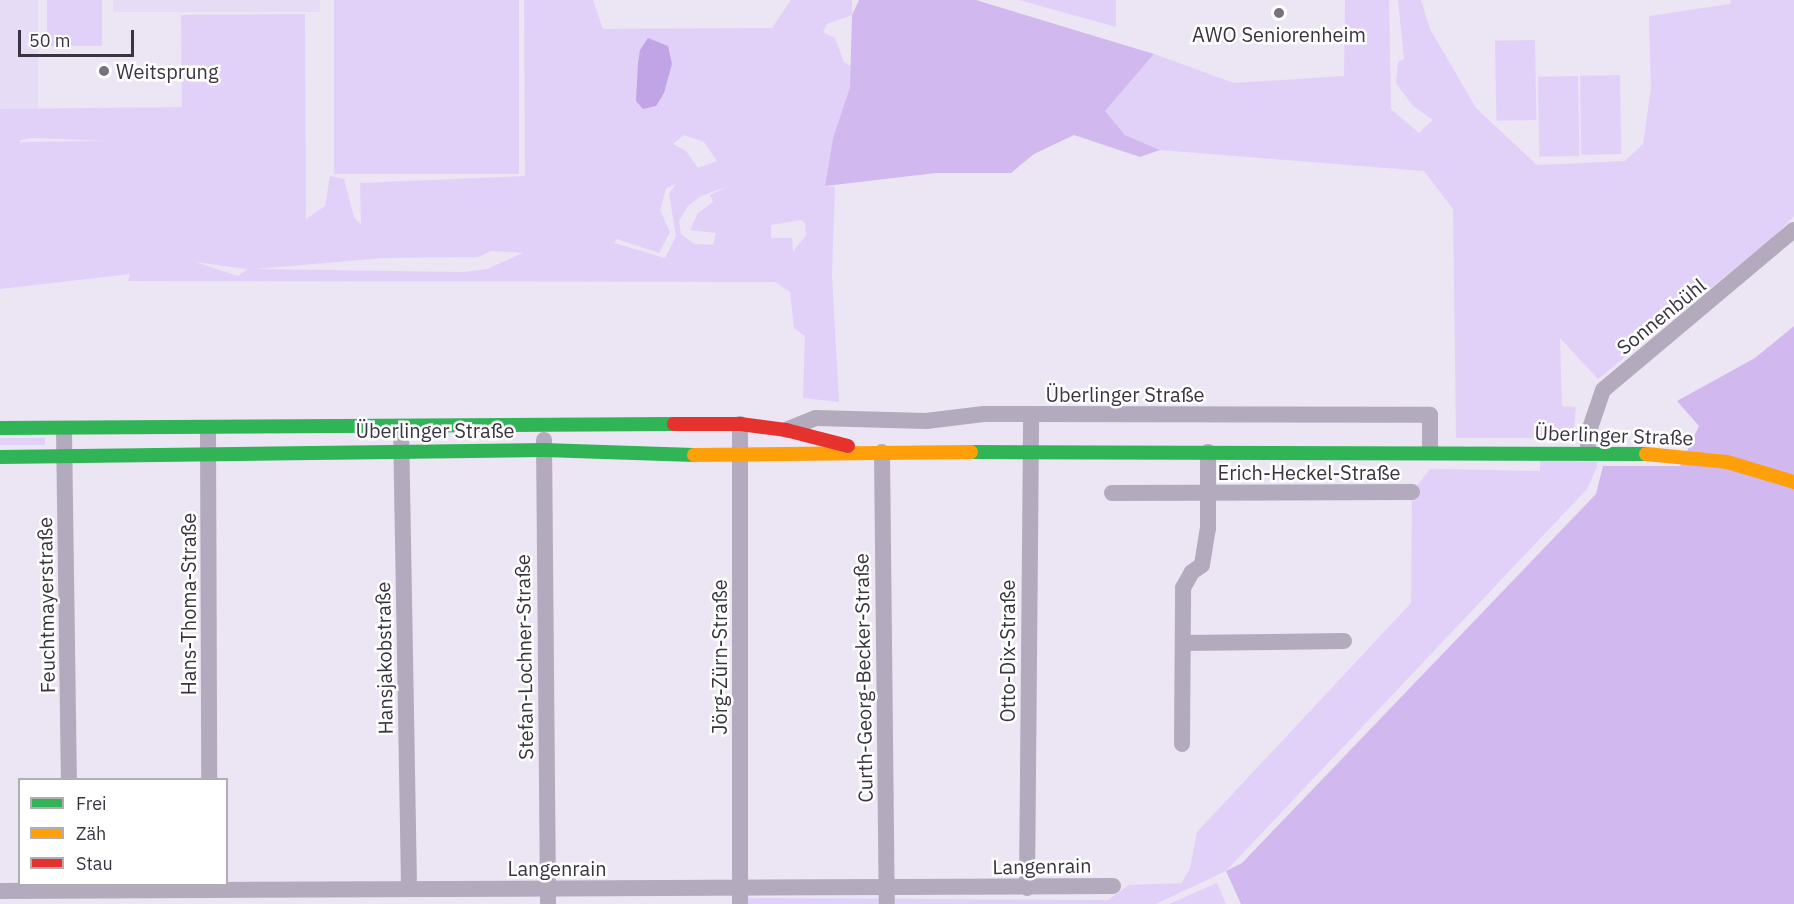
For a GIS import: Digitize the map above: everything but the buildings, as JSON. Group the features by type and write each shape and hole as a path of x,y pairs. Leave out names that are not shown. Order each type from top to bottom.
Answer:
{"street":[{"name":"Sonnenbühl","path":"1588,453 1588,434 1603,390 1794,230"},
{"name":"Überlinger Straße","path":"786,430 816,418 926,421 984,414 1430,415 1430,452"},
{"name":"Otto-Dix-Straße","path":"1028,888 1031,415"},
{"name":"Überlinger Straße","path":"0,428 64,430 740,424 786,430 876,452"},
{"name":"Jörg-Zürn-Straße","path":"740,424 740,897"},
{"name":"Stefan-Lochner-Straße","path":"543,425 548,896"},
{"name":"Hansjakobstraße","path":"401,427 409,889"},
{"name":"Hans-Thoma-Straße","path":"208,429 209,778"},
{"name":"Feuchtmayerstraße","path":"64,430 69,778"},
{"name":"Überlinger Straße","path":"0,457 208,452 544,450 740,457 876,452 1588,453 1683,456 1727,462 1794,482"},
{"name":"Curth-Georg-Becker-Straße","path":"876,452 886,896"},
{"name":"Erich-Heckel-Straße","path":"1182,744 1183,588 1192,572 1202,566 1208,529 1206,493 1208,452"},
{"name":"Erich-Heckel-Straße","path":"1112,493 1412,492"},
{"path":"1183,643 1344,641"},
{"name":"Langenrain","path":"3,896 70,888 137,897 208,887 296,897 409,889 548,896 886,896 1113,886"}],"shaded area":[{"path":"0,0 38,0 38,109 0,109"},
{"path":"47,0 102,0 102,46 47,46"},
{"path":"113,0 320,0 320,12 113,12"},
{"path":"334,0 519,0 519,174 334,174"},
{"path":"524,0 593,0 603,29 772,28 791,0 852,0 852,15 827,24 823,32 835,38 844,62 851,67 850,87 833,138 825,186 835,187 832,275 839,402 803,398 805,336 794,328 790,292 775,282 128,281 130,274 0,289 0,109 182,107 181,15 305,14 306,219 325,206 330,176 344,179 354,217 361,225 360,183 525,176","holes":["672,64 664,93 637,101 639,83","684,135 704,142 717,161 698,168 686,151 673,144","35,138 105,141 22,142 21,145 20,140","676,184 669,194 676,236 665,258 614,243 617,239 659,253 670,232 660,210 666,188","729,186 710,195 713,202 698,213 690,230 716,233 713,245 694,244 681,234 679,221 688,206 701,196","801,220 805,223 806,235 793,252 792,238 771,238 771,225","491,251 523,253 487,269 463,272 256,269 383,258 478,257","195,262 247,269 238,276"]},
{"path":"859,0 976,0 1154,54 1105,111 1125,135 1160,150 1140,157 1074,135 1034,154 1011,173 936,173 825,186 833,138 850,87 852,15"},
{"path":"1019,0 1116,0 1116,27"},
{"path":"1345,0 1389,0 1391,109 1419,133 1433,120 1413,106 1396,83 1398,62 1404,59 1398,0 1421,0 1430,29 1476,108 1537,165 1625,161 1643,144 1651,88 1649,16 1730,4 1731,0 1794,0 1794,216 1776,235 1598,379 1560,338 1562,406 1576,407 1573,438 1456,438 1453,209 1424,171 1160,150 1125,135 1105,111 1154,54 1234,83 1344,76"},
{"path":"648,38 668,46 672,64 664,93 656,106 643,109 636,101 638,63 640,50"},
{"path":"1535,40 1536,120 1496,121 1495,41"},
{"path":"1620,75 1621,154 1581,155 1580,76"},
{"path":"1578,76 1579,156 1539,157 1538,77"},
{"path":"1794,326 1794,904 1241,904 1226,871 1242,863 1596,494 1603,466 1680,466 1699,426 1677,401 1755,358"},
{"path":"0,438 45,438 45,445 0,445"},
{"path":"1540,460 1597,462 1597,467 1587,489 1226,871 1156,904 740,904 740,898 1108,900 1129,885 1182,883 1190,868 1197,832 1411,603 1412,492 1430,469 1540,471"},
{"path":"1217,883 1226,904 1169,904"}],"traffic: fast":[{"path":"0,428 674,424"},
{"path":"0,457 544,450 694,455"},
{"path":"971,452 1646,454"}],"traffic: slow":[{"path":"694,455 971,452"},
{"path":"1646,454 1727,462 1794,482"}],"traffic: jam":[{"path":"674,424 740,424 786,430 848,446"}],"place":[{"name":"AWO Seniorenheim","path":"1279,13"},
{"name":"Weitsprung","path":"104,71"}]}
